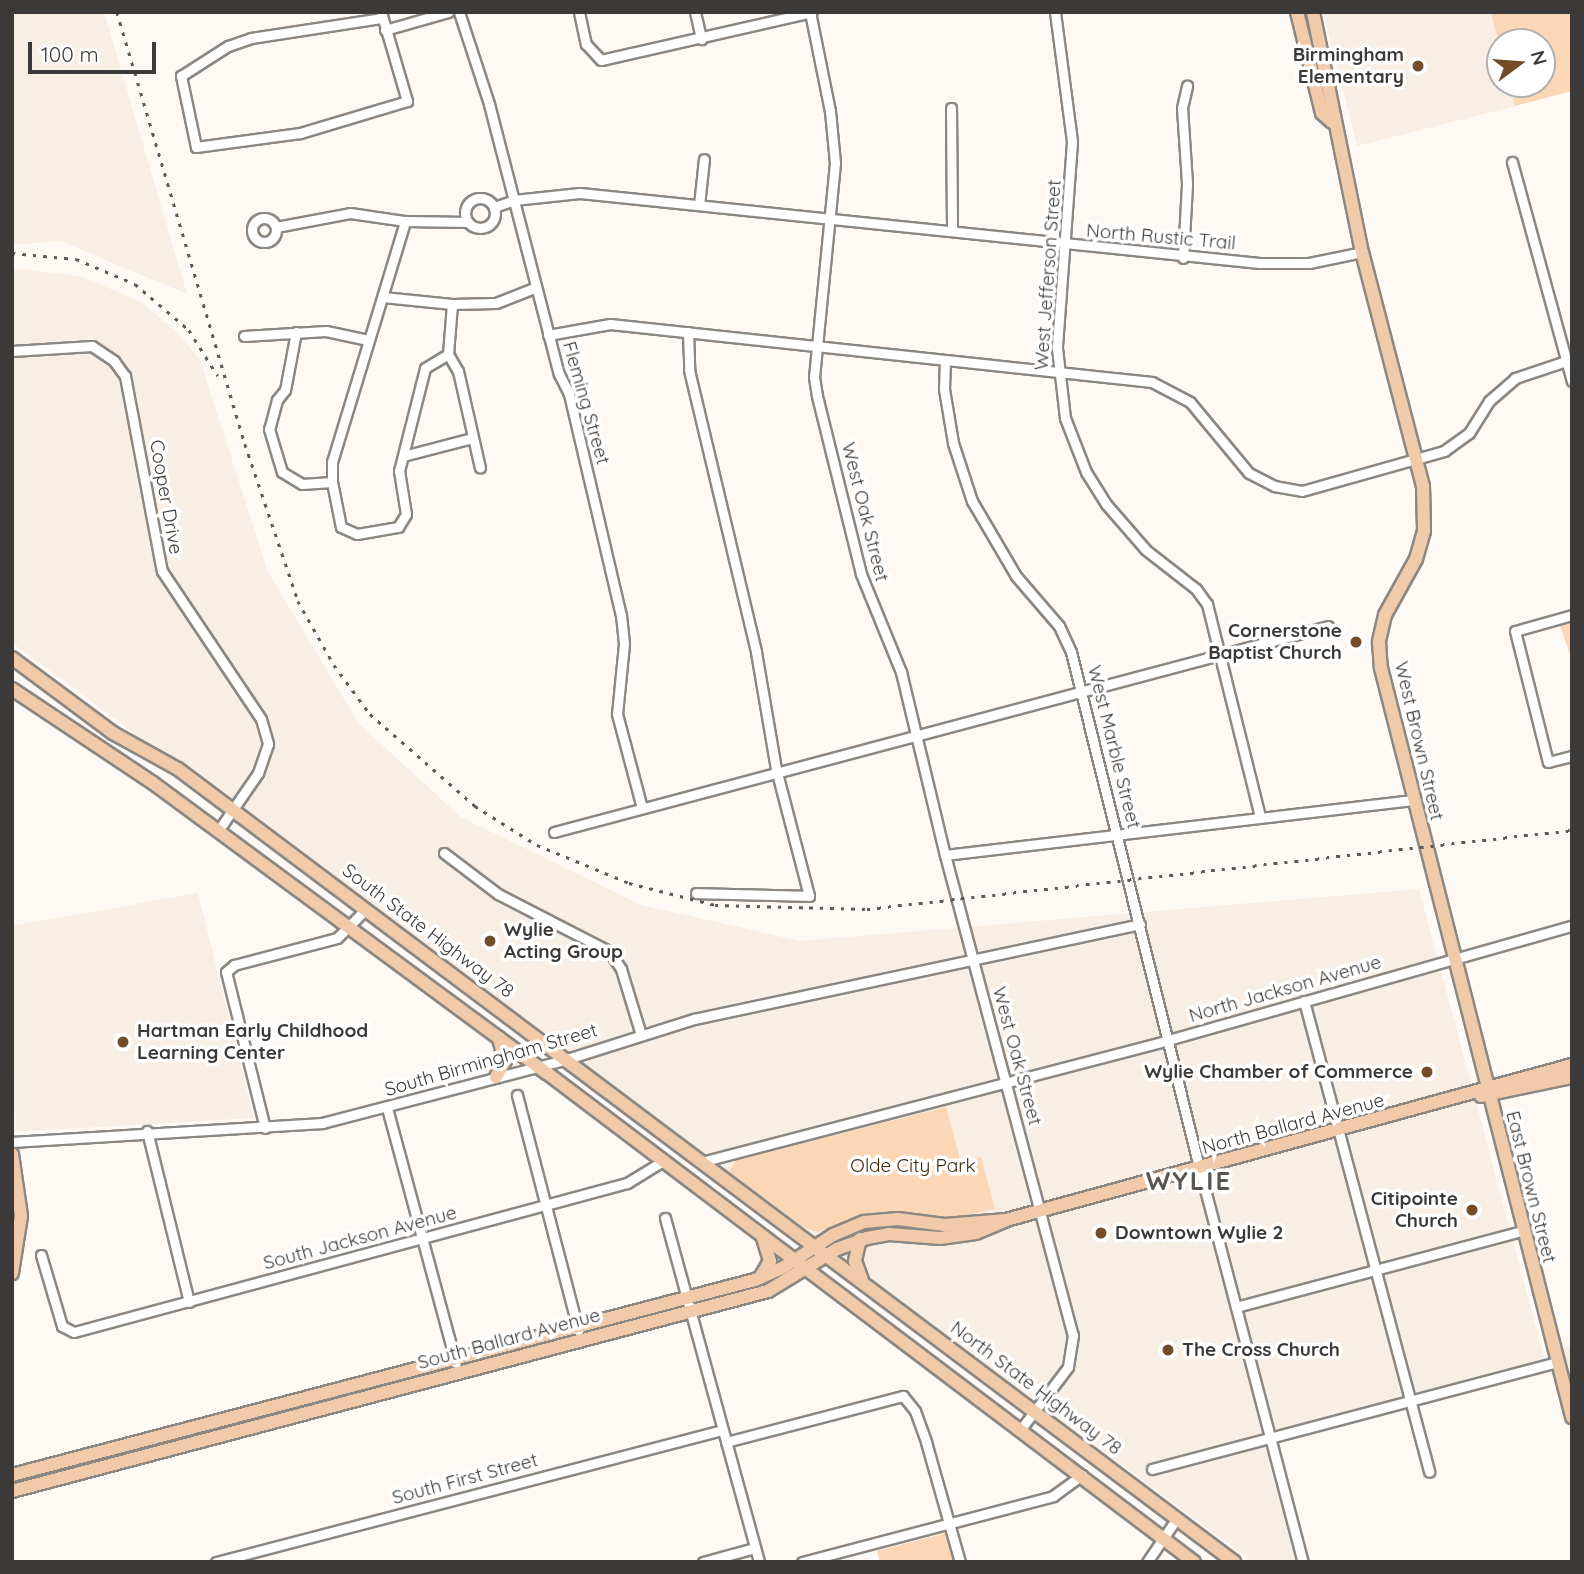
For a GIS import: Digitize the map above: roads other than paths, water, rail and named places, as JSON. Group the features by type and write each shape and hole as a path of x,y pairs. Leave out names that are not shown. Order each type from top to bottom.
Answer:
{"main road":[{"name":"West Brown Street","path":"1297,12 1322,113 1332,122"},
{"name":"West Brown Street","path":"1313,12 1336,110 1332,122 1362,252 1423,486 1424,531 1416,559 1385,615 1379,642 1381,668 1482,1093"},
{"name":"South State Highway 78","path":"12,658 78,707 178,769 814,1246"},
{"path":"12,689 61,726 218,831 538,1066 793,1261"},
{"path":"61,726 78,707"},
{"path":"496,1077 505,1061 499,1037"},
{"name":"North Ballard Avenue","path":"1040,1210 1482,1093 1572,1066"},
{"name":"North Ballard Avenue","path":"1482,1093 1572,1077"},
{"name":"East Brown Street","path":"1482,1093 1572,1417"},
{"path":"12,1154 21,1216 12,1273"},
{"name":"South Ballard Avenue","path":"12,1475 258,1412 580,1340 768,1291 860,1239 889,1234 961,1236 1040,1210"},
{"name":"South Ballard Avenue","path":"12,1492 261,1426 577,1326 760,1278 842,1230 873,1220 945,1226 1006,1220"},
{"path":"760,1278 770,1261 763,1237"},
{"path":"860,1239 855,1261 862,1280"},
{"name":"North State Highway 78","path":"814,1246 1234,1562"},
{"name":"North State Highway 78","path":"793,1261 1021,1429 1194,1562"},
{"path":"258,1412 261,1426"}],"street":[{"path":"385,30 448,12"},
{"name":"Fleming Street","path":"459,12 514,200 534,288 569,394 621,615 624,644 617,714 642,808"},
{"path":"579,12 586,44 601,60 811,12"},
{"path":"695,12 701,39"},
{"name":"West Oak Street","path":"811,12 833,135 831,222 818,345 817,396 869,602 893,644 945,855 1074,1344 1068,1367 1021,1429"},
{"name":"West Jefferson Street","path":"1055,12 1072,142 1068,246 1057,369 1065,418 1086,472 1124,528 1203,597 1222,653 1260,817"},
{"path":"381,15 385,30 407,101 300,133 196,147 181,76 228,46 251,38 381,15"},
{"path":"1183,258 1187,183 1182,108 1187,86"},
{"path":"951,108 952,231"},
{"path":"699,205 704,159"},
{"path":"1512,162 1569,360 1572,381"},
{"name":"North Rustic Trail","path":"494,207 514,200 580,193 1183,258 1309,263 1362,252"},
{"path":"276,227 349,213 405,221 468,222 479,228 488,225 494,207 487,200 474,199 465,212 468,222"},
{"path":"405,221 332,462 332,481 341,527 356,534 398,527 406,514 398,471 425,368 449,354"},
{"path":"383,297 452,304 496,303 534,288"},
{"path":"452,304 449,354 458,371 480,468"},
{"path":"548,335 610,324 945,360 1057,369 1170,388 1190,402 1249,472 1289,490 1332,486 1416,459 1462,440 1489,401 1514,377 1569,360"},
{"path":"244,336 326,331 368,340"},
{"path":"296,332 285,390 277,400 270,429 282,472 302,484 332,481"},
{"path":"688,332 689,370 757,652 776,769 809,896 696,893"},
{"name":"Cooper Drive","path":"12,351 92,346 114,361 125,376 162,571 261,719 268,744 258,774 218,831"},
{"name":"West Marble Street","path":"945,360 944,389 953,443 972,501 1016,576 1066,638 1082,691 1200,1169 1303,1562"},
{"path":"403,456 472,438"},
{"path":"1572,615 1515,631 1548,762 1572,756"},
{"path":"554,832 776,769 1328,626"},
{"path":"945,855 1413,800"},
{"path":"444,853 498,894 610,951 621,969 641,1035"},
{"path":"265,1128 226,972 234,965 337,938 351,929 366,909"},
{"name":"South Birmingham Street","path":"12,1142 147,1131 265,1128 322,1123 567,1059 641,1035 972,957 1140,924"},
{"name":"North Jackson Avenue","path":"1006,1082 1168,1040 1572,926"},
{"path":"1304,1001 1429,1472"},
{"path":"701,1162 1006,1082"},
{"path":"517,1095 580,1340"},
{"path":"387,1108 457,1366"},
{"path":"147,1131 190,1302"},
{"name":"South Jackson Avenue","path":"41,1255 62,1326 74,1332 628,1183 663,1161"},
{"path":"665,1219 759,1562"},
{"path":"1236,1307 1522,1231"},
{"path":"1152,1469 1557,1362"},
{"path":"726,1442 903,1396 915,1411 960,1562"},
{"name":"South First Street","path":"216,1562 722,1430"},
{"path":"802,1562 1062,1493 1082,1475"},
{"path":"1147,1562 1177,1518"},
{"path":"703,1562 755,1548"}],"railway":[{"path":"117,12 245,444 298,601 334,665 370,714 475,806 537,845 629,883 715,905 867,909 1572,830"},
{"path":"12,253 76,259 135,284 189,330 218,376"}],"place":[{"name":"Birmingham Elementary","path":"1418,66"},
{"name":"Cornerstone Baptist Church","path":"1356,642"},
{"name":"Wylie Acting Group","path":"490,941"},
{"name":"Hartman Early Childhood Learning Center","path":"123,1042"},
{"name":"Wylie Chamber of Commerce","path":"1427,1072"},
{"name":"Citipointe Church","path":"1472,1210"},
{"name":"Downtown Wylie 2","path":"1101,1233"},
{"name":"The Cross Church","path":"1168,1350"}],"district":[{"name":"WYLIE","path":"1189,1181"}],"park label":[{"name":"Olde City Park","path":"913,1166"}]}
